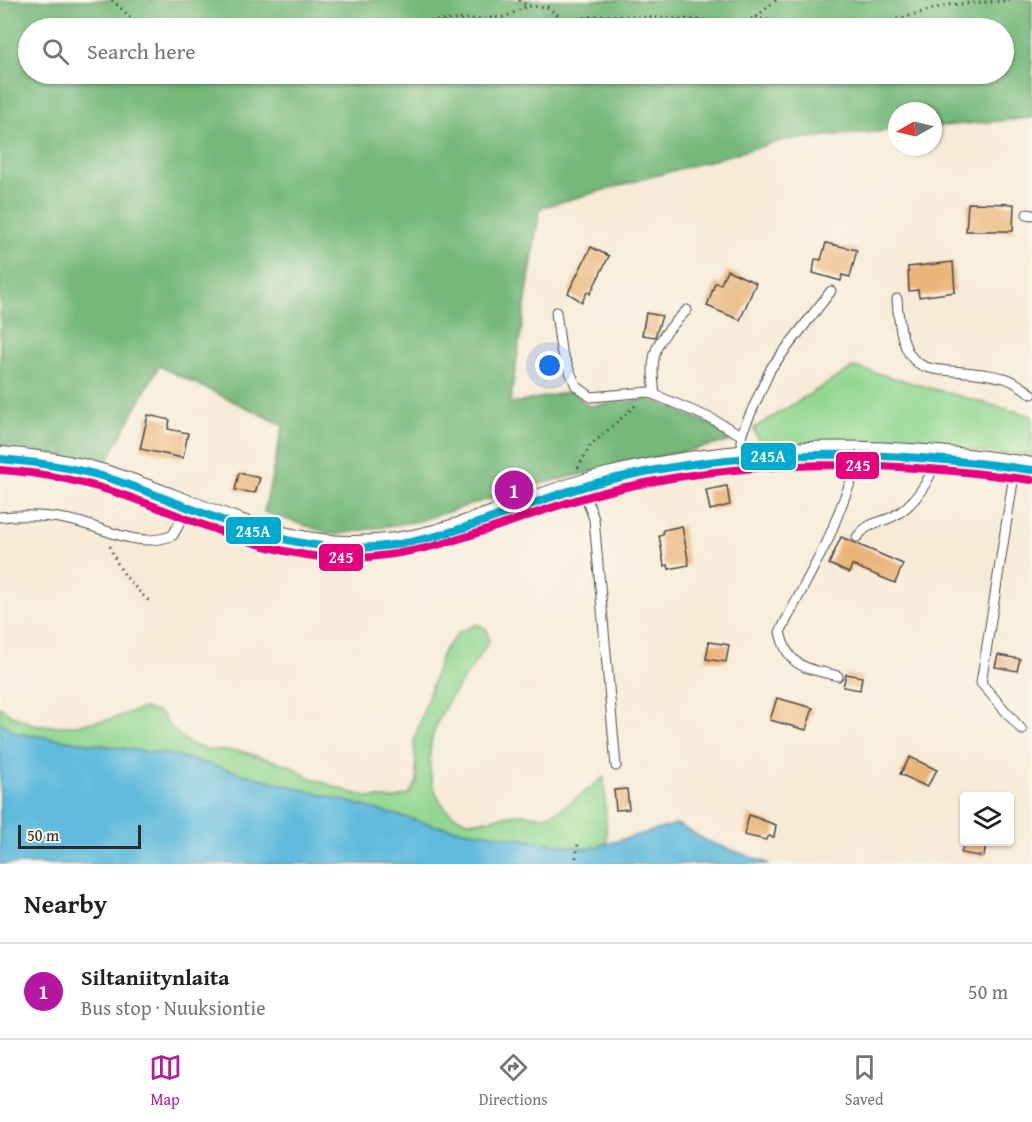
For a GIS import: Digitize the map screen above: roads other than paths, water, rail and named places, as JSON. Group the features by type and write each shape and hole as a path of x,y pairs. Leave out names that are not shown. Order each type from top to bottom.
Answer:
{"street":[{"path":"0,459 64,467 105,477 286,540 360,548 424,541 454,534 582,487 684,464 742,446 936,458 1023,468"}],"lane":[{"path":"556,312 561,350 576,386 591,398 651,393 712,419 742,446 771,368 831,291"},
{"path":"897,299 899,333 907,353 924,368 1006,378 1032,394"},
{"path":"651,393 651,367 654,350 668,329 687,310"},
{"path":"838,676 806,668 791,660 780,632 828,540 861,455"},
{"path":"857,537 867,524 893,517 919,493 933,471 936,458"},
{"path":"1022,730 981,683 1023,468"},
{"path":"582,487 594,519 616,766"},
{"path":"0,517 28,515 59,518 135,539 151,541 173,535 188,507"}],"water":[{"path":"0,721 15,733 178,756 437,826 588,849 677,824 707,841 770,864 0,864"}],"place":[{"name":"Siltaniitynlaita","path":"514,490"}]}
